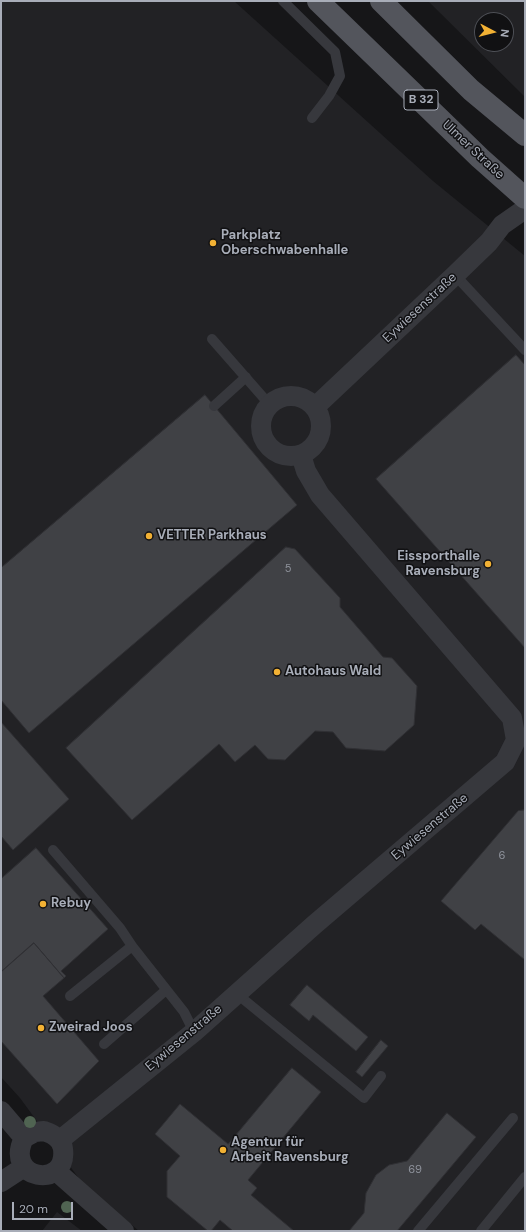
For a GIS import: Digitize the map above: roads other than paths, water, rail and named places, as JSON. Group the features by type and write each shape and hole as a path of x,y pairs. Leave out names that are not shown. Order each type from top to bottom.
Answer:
{"main road":[{"name":"Ulmer Straße","path":"318,1 480,158 525,198"},
{"path":"381,1 471,90 525,135"}],"street":[{"name":"Eywiesenstraße","path":"315,407 489,242 502,225 525,209"},
{"path":"298,396 307,400 315,407 321,425 320,435 316,444 309,451 292,457 283,456 274,452 265,442 260,429 264,411 269,404 278,398 298,396"},
{"name":"Eywiesenstraße","path":"60,1140 194,1032 314,925 505,762 522,738 512,718 320,495 306,471 301,455"},
{"path":"1,1111 24,1138"},
{"path":"44,1131 51,1133 60,1140 63,1146 64,1157 61,1165 56,1171 47,1175 39,1176 30,1173 24,1167 20,1159 19,1151 24,1138 35,1132 44,1131"},
{"path":"1,1182 24,1167"},
{"path":"56,1171 124,1231"}],"lane":[{"path":"283,1 335,52 340,76 330,96 312,118"},
{"path":"455,275 525,350"},
{"path":"212,338 269,404"},
{"path":"214,406 246,377"},
{"path":"53,850 120,928 132,946 184,1012 194,1032"},
{"path":"70,996 132,946"},
{"path":"104,1044 166,990"},
{"path":"237,994 364,1098 381,1076"},
{"path":"418,1231 513,1118"},
{"path":"481,1231 524,1177"}],"place":[{"name":"Parkplatz Oberschwabenhalle","path":"213,243"},
{"name":"VETTER Parkhaus","path":"149,536"},
{"name":"Eissporthalle Ravensburg","path":"488,564"},
{"name":"Autohaus Wald","path":"277,672"},
{"name":"Rebuy","path":"43,904"},
{"name":"Zweirad Joos","path":"41,1028"},
{"name":"Agentur für Arbeit Ravensburg","path":"223,1150"}]}
